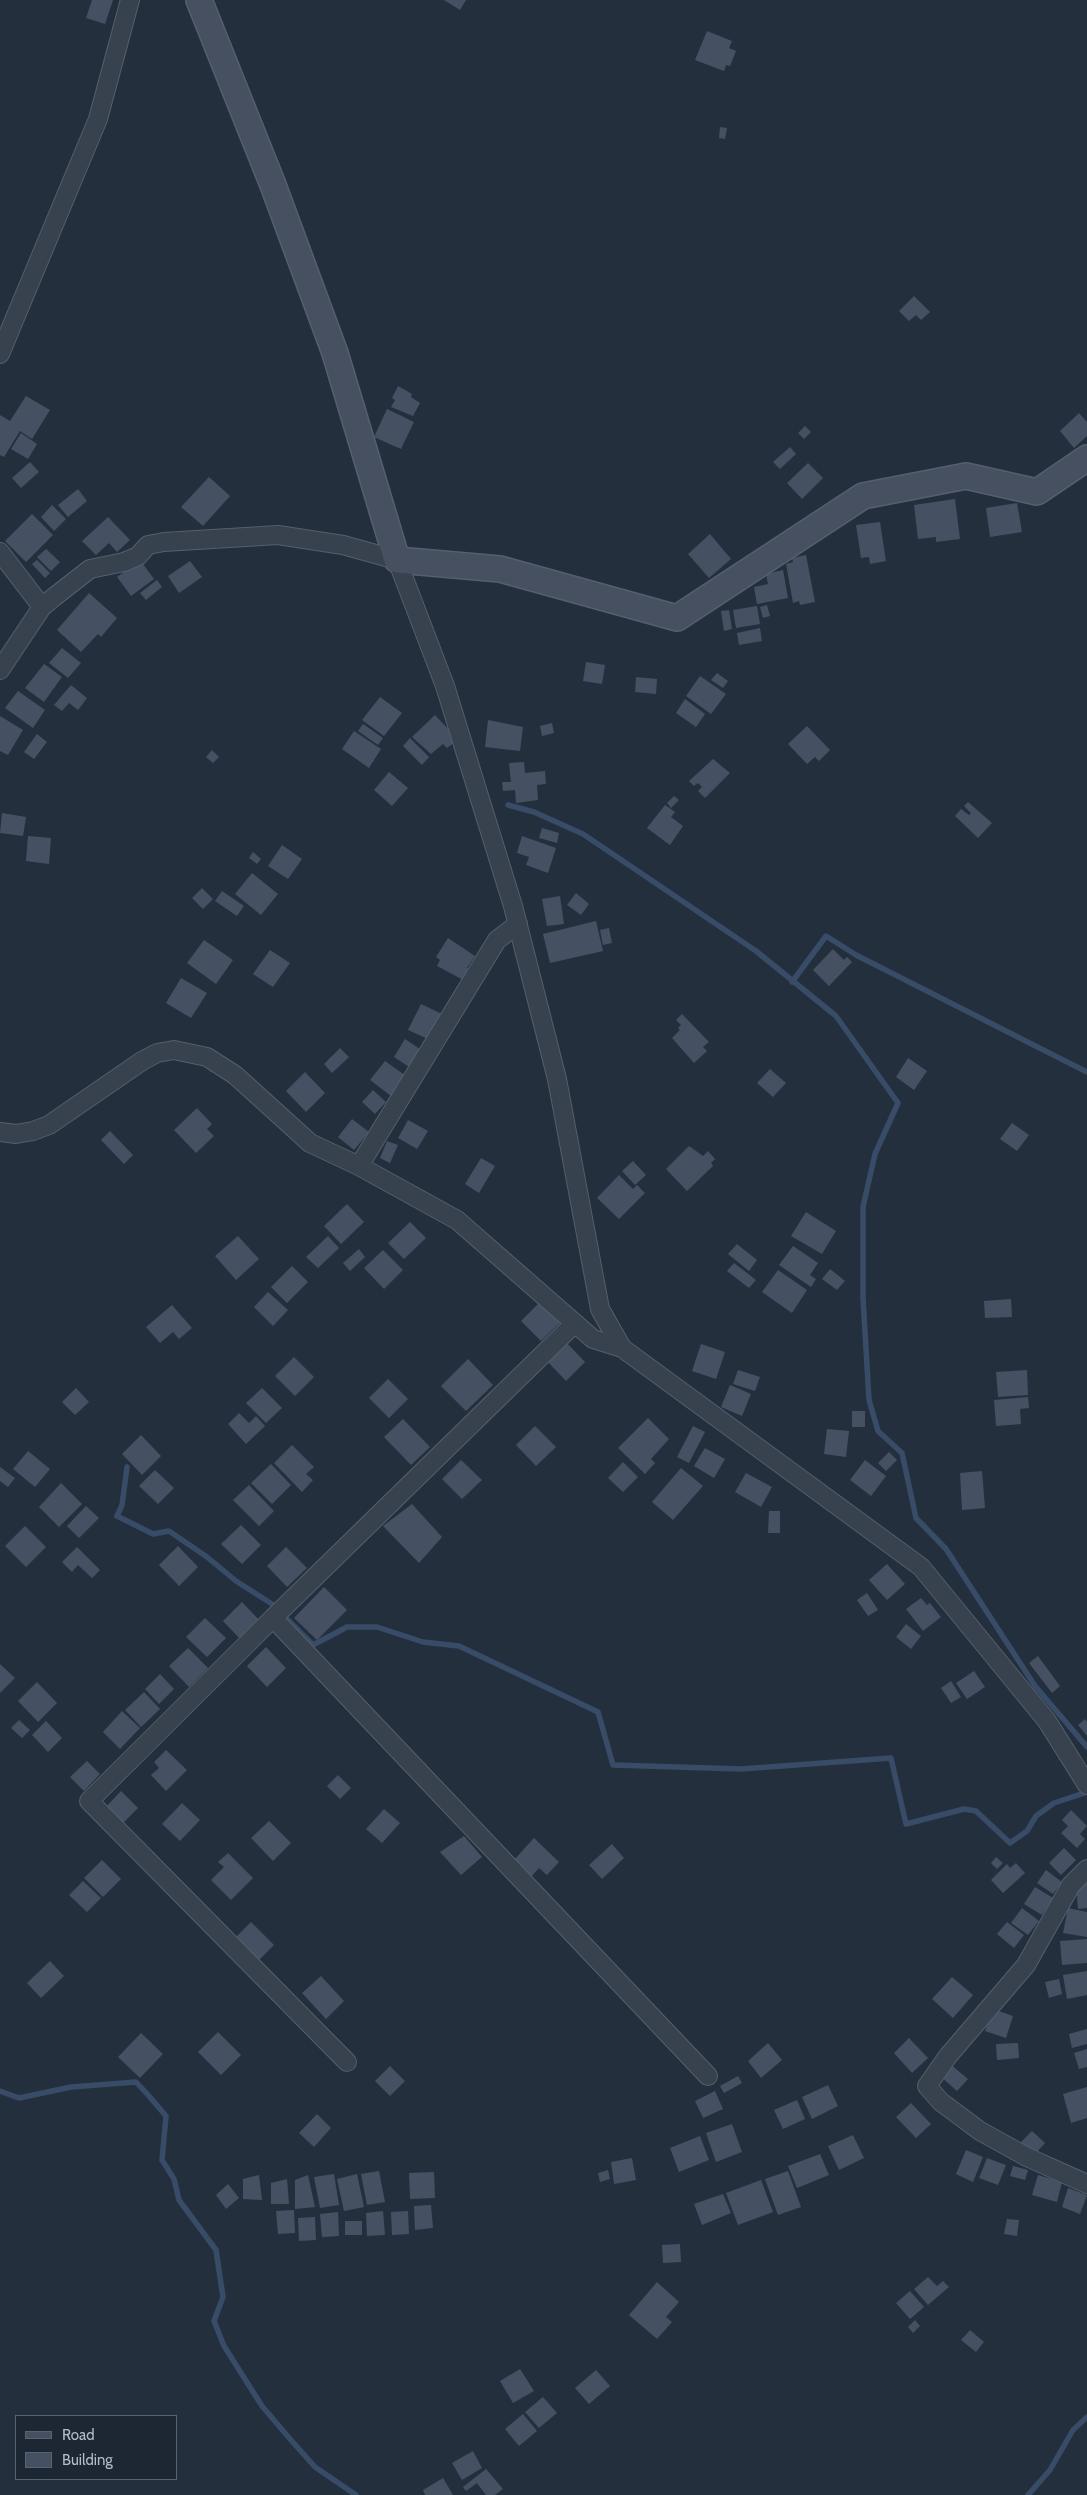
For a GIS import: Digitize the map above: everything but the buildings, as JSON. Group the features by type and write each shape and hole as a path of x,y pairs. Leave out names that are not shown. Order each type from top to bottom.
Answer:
{"street":[{"path":"0,354 98,119 130,0"},
{"path":"199,0 273,185 335,353 397,560 445,686 518,924 557,1079 600,1309 622,1348"},
{"path":"0,670 42,607 90,568 124,562 138,556 148,545 164,542 278,535 295,536 310,541 343,545 397,560 500,569 677,618 863,496 966,476 1037,492 1087,458"},
{"path":"0,552 42,607"},
{"path":"359,1166 497,940 518,924"},
{"path":"0,1132 16,1134 33,1131 49,1125 142,1060 157,1054 174,1050 207,1057 222,1065 310,1142 359,1166 458,1220 593,1340 622,1348 921,1567 1047,1721 1087,1785"},
{"path":"347,2062 89,1801 575,1323"},
{"path":"273,1618 708,2076"},
{"path":"1087,1869 1071,1885 1026,1965 948,2056 927,2086 941,2102 980,2131 1027,2157 1087,2184"}],"waterway":[{"path":"508,805 534,812 583,834 756,951 836,1016 898,1103 875,1154 863,1207 863,1298 869,1400 878,1431 902,1453 916,1518 946,1549 1035,1686 1087,1747"},
{"path":"792,982 826,936 856,955 1087,1072"},
{"path":"127,1467 122,1505 117,1516 153,1534 169,1531 207,1557 236,1581 272,1604 313,1645 347,1627 377,1627 423,1642 459,1646 598,1712 613,1765 741,1769 891,1758 906,1824 964,1809 976,1811 1010,1843 1027,1831 1036,1816 1054,1803 1087,1792"},
{"path":"0,2091 19,2098 71,2087 136,2082 149,2096 166,2116 162,2160 174,2179 179,2200 216,2250 223,2297 214,2321 224,2346 262,2406 290,2439 315,2467 356,2495"},
{"path":"1028,2495 1050,2470 1073,2430 1087,2417"}]}
